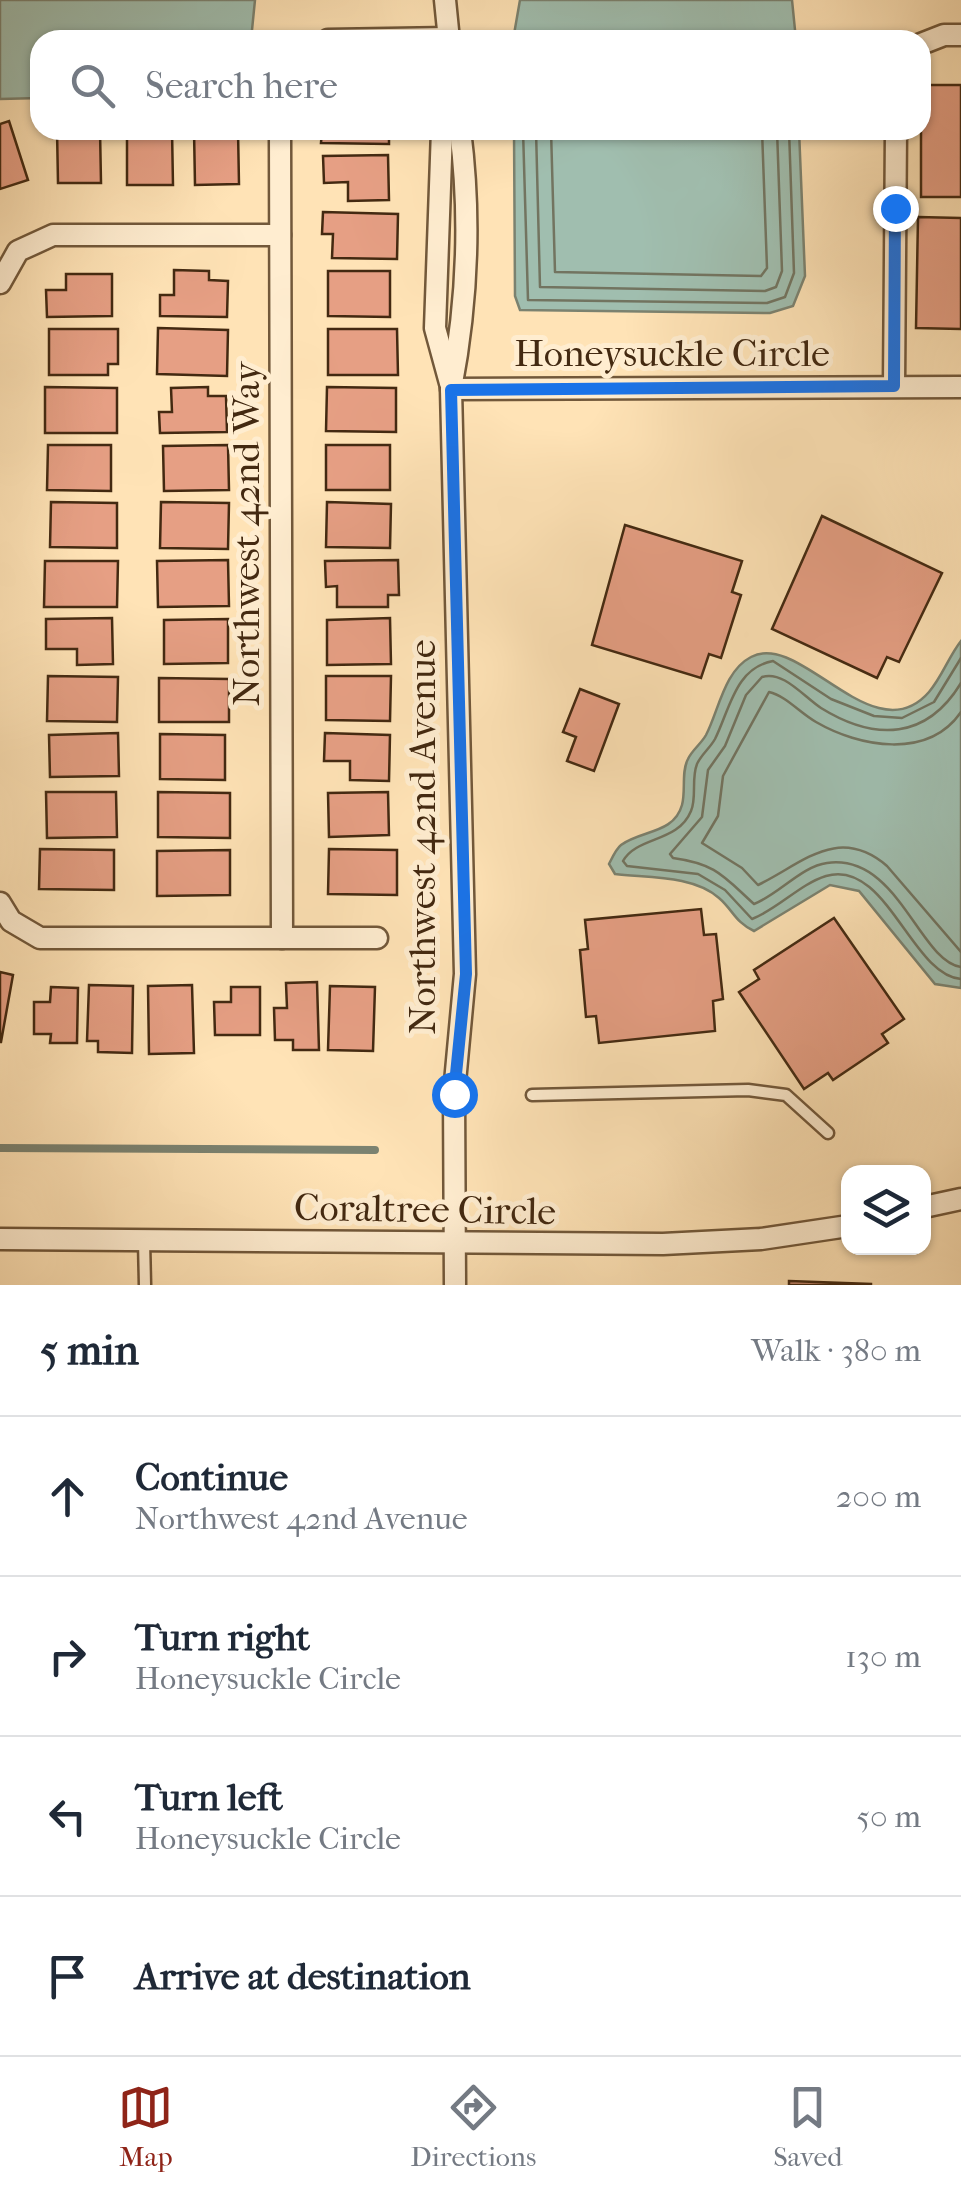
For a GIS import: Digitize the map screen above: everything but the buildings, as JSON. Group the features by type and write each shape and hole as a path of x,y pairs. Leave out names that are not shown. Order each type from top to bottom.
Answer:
{"street":[{"path":"446,0 448,30"},
{"path":"931,40 961,35"},
{"name":"Northwest 42nd Way","path":"280,140 282,938"},
{"name":"Northwest 42nd Avenue","path":"442,140 435,328 451,390"},
{"name":"Northwest 42nd Avenue","path":"456,1285 454,1094 466,974 451,390 462,332 466,214 461,140"},
{"path":"894,386 896,140"},
{"path":"0,283 18,252 53,235 280,235"},
{"name":"Honeysuckle Circle","path":"451,390 961,387"},
{"path":"5,912 40,938 376,938"},
{"path":"931,1205 961,1199"},
{"name":"Coraltree Circle","path":"0,1238 454,1246 663,1244 761,1239 841,1227"}],"lane":[{"path":"438,214 466,214"},
{"path":"532,1095 748,1090 786,1095 828,1133"},
{"path":"144,1240 145,1285"}],"water":[{"path":"0,0 255,0 252,30 30,30 30,98 0,99"},
{"path":"520,0 792,0 795,30 515,30"},
{"path":"514,140 799,140 805,276 793,306 770,313 520,310 515,296"},
{"path":"961,641 961,988 935,984 859,891 830,885 754,931 719,898 696,885 615,874 609,864 619,847 664,826 678,814 688,759 706,735 728,681 742,663 770,653 792,660 861,701 885,709 908,707 929,692"}],"waterway":[{"path":"0,1148 375,1150"}],"route":[{"path":"454,1094 466,974 451,390 894,386 895,208"}]}
